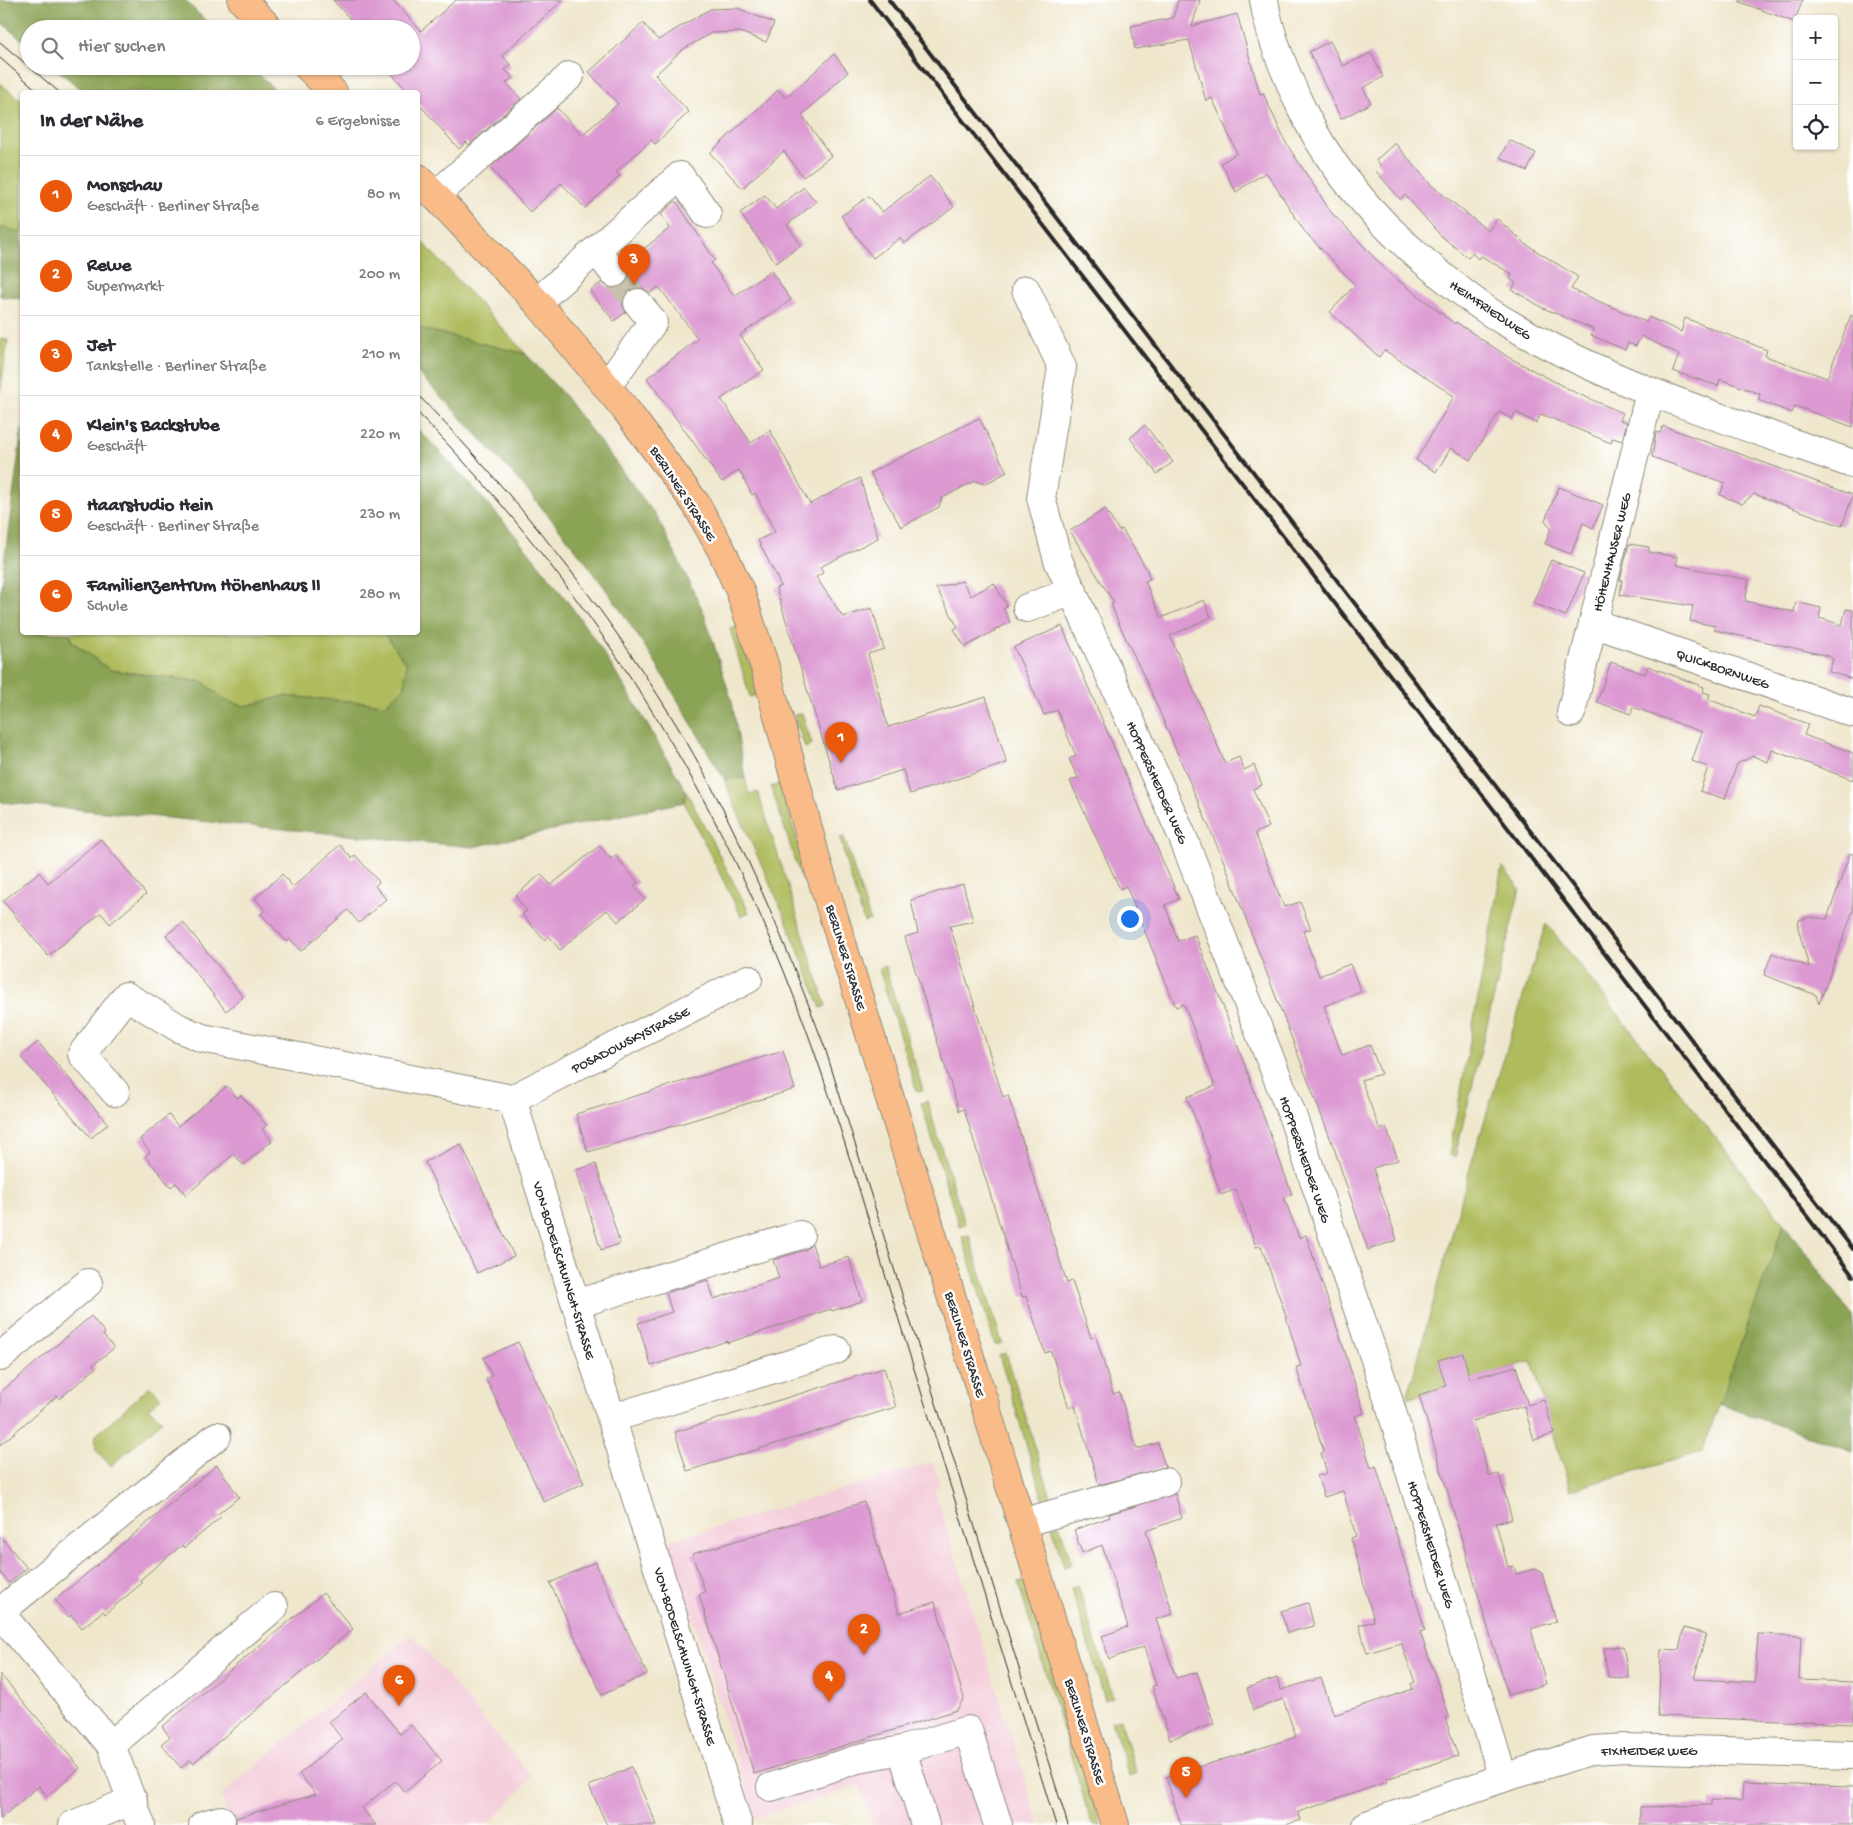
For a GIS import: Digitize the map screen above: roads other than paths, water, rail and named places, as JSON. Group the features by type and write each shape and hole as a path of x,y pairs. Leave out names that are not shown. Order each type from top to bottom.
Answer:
{"main road":[{"path":"242,0 261,20"},
{"path":"316,75 331,90"},
{"name":"BERLINER STRASSE","path":"426,187 537,302 608,386 696,504 722,551 740,591 765,667 818,866 1115,1825"}],"street":[{"name":"HEIMFRIEDWEG","path":"1264,0 1266,15 1285,71 1312,131 1350,188 1393,235 1454,286 1509,324 1578,361 1650,392 1853,464"},
{"path":"426,187 570,76"},
{"path":"537,302 680,176 707,214"},
{"path":"597,251 614,273"},
{"name":"HOPPERSHEIDER WEG","path":"1026,290 1062,367 1041,498 1058,560 1181,833 1291,1112 1384,1389 1502,1778"},
{"path":"608,386 653,322 638,303"},
{"name":"HÖHENHAUSER WEG","path":"1571,712 1650,392"},
{"path":"1027,608 1073,591"},
{"name":"QUICKBORNWEG","path":"1593,623 1853,713"},
{"name":"POSADOWSKYSTRASSE","path":"512,1099 748,979"},
{"path":"115,1092 82,1054 126,996 178,1028 202,1038 512,1099"},
{"name":"VON-BODELSCHWINGH-STRASSE","path":"512,1099 738,1825"},
{"path":"576,1304 800,1235"},
{"path":"0,1357 88,1283"},
{"path":"612,1418 836,1350"},
{"path":"73,1825 137,1813 111,1745 0,1613 217,1436"},
{"path":"1022,1523 1165,1482"},
{"path":"111,1745 274,1608"},
{"path":"771,1787 864,1758 902,1750 968,1730 998,1825"},
{"name":"FIXHEIDER WEG","path":"1367,1825 1502,1778 1592,1750 1626,1748 1853,1755"},
{"path":"902,1750 925,1825"}],"tunnel":[{"path":"614,273 638,303"}],"tram line":[{"path":"0,42 20,59"},
{"path":"0,58 37,90"},
{"path":"39,75 57,90"},
{"path":"420,397 521,509 553,548 614,630 671,716 694,755 756,878 825,1048 1068,1825"},
{"path":"420,415 473,472 526,534 575,597 621,663 664,731 704,801 741,873 774,947 812,1044 829,1094 1056,1825"}],"railway":[{"path":"870,0 1853,1276"},
{"path":"889,0 1853,1249"}],"place":[{"name":"Jet","path":"634,285"},
{"name":"Monschau","path":"841,763"},
{"name":"Rewe","path":"864,1655"},
{"name":"Klein's Backstube","path":"829,1702"},
{"name":"Familienzentrum Höhenhaus II","path":"399,1706"},
{"name":"Haarstudio Hein","path":"1186,1798"}]}
